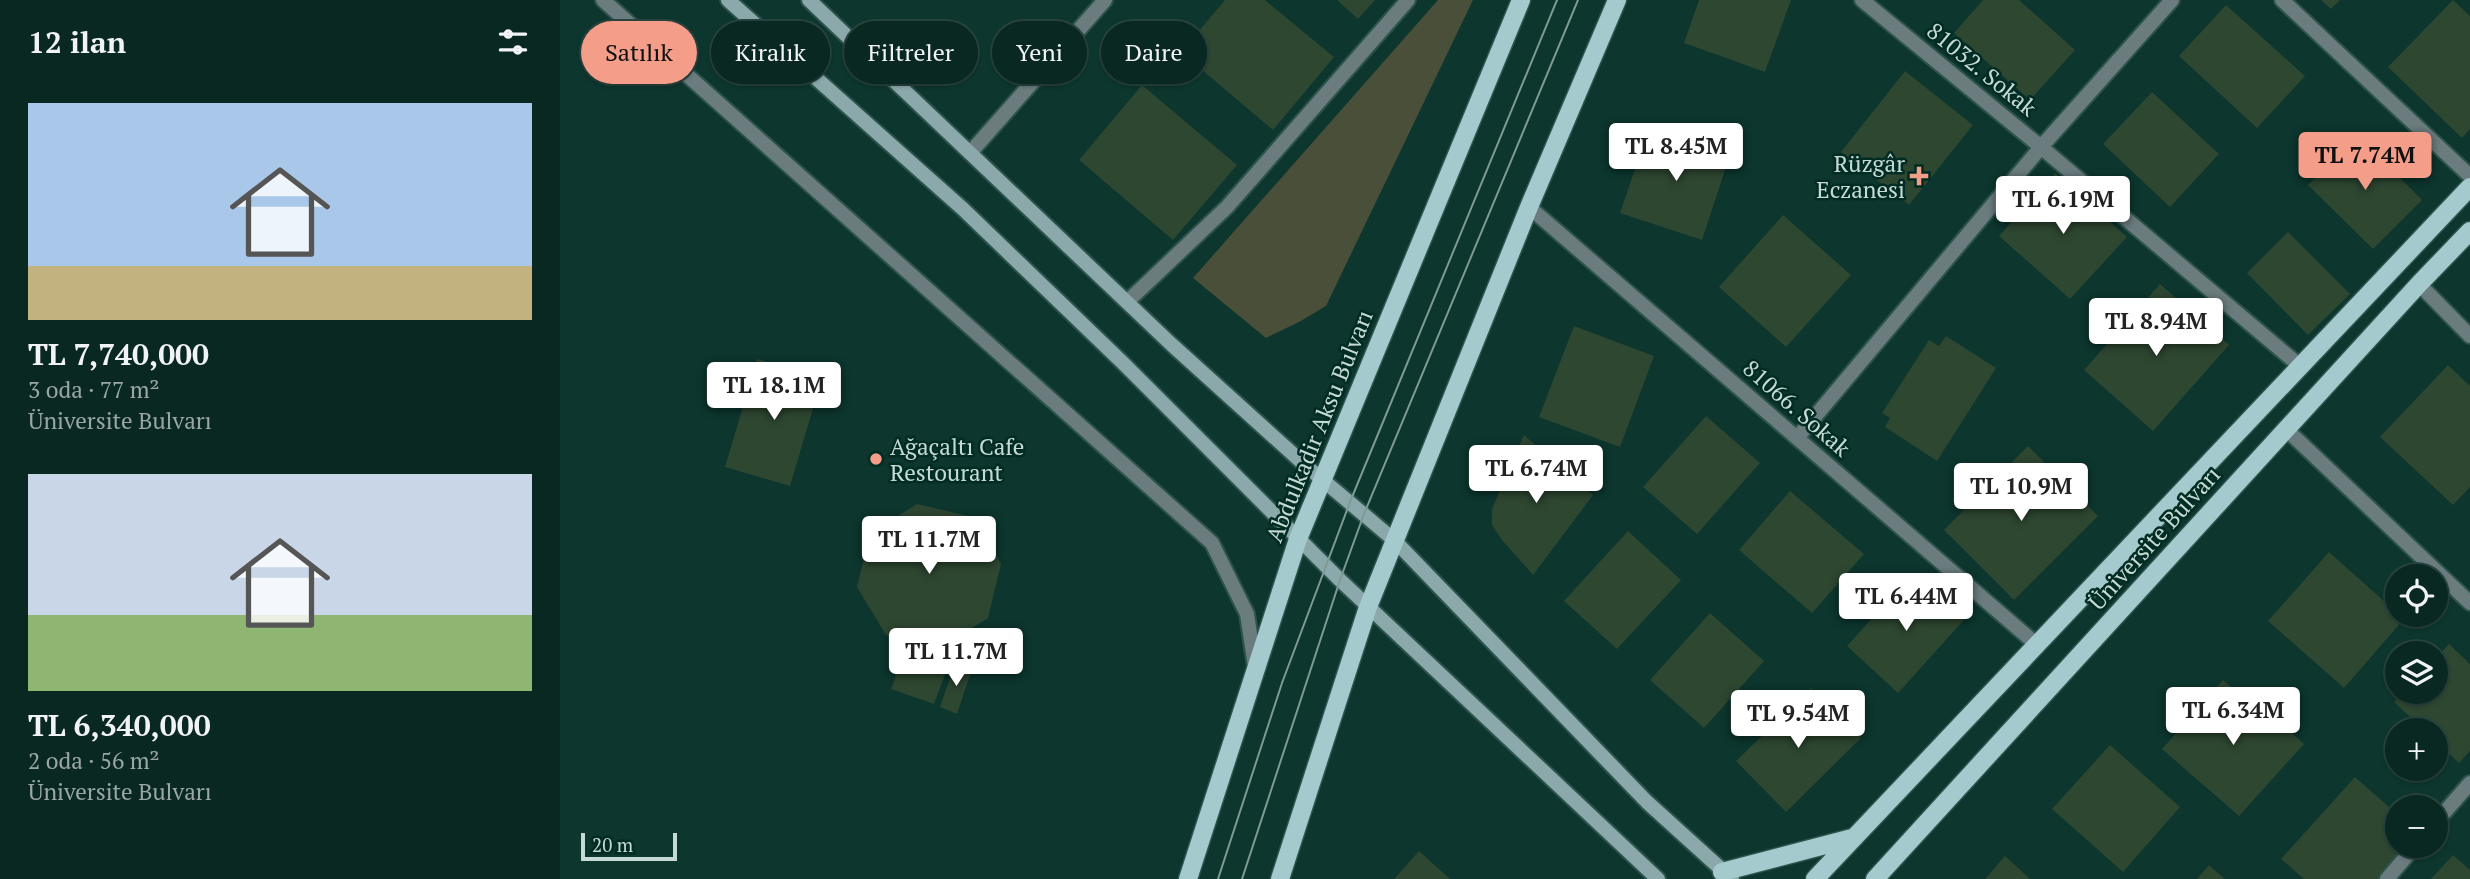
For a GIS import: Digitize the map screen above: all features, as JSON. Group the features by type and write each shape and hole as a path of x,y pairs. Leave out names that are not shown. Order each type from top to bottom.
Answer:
{"main road":[{"path":"727,0 964,209 1368,607 1658,879"},
{"path":"809,0 1127,302 1323,480 1394,540 1647,802 1727,876 1852,838"},
{"name":"Abdulkadir Aksu Bulvarı","path":"1188,879 1298,538 1521,0"},
{"path":"1280,879 1368,607 1529,206 1616,0"},
{"name":"Üniversite Bulvarı","path":"1815,879 2470,187"},
{"name":"Üniversite Bulvarı","path":"1875,879 2470,231"}],"street":[{"path":"603,0 1212,543 1247,614 1255,667"},
{"path":"971,153 1105,0"},
{"path":"1127,302 1227,208 1408,0"},
{"name":"81032. Sokak","path":"1862,0 2300,366"},
{"path":"1797,438 2041,147 2172,0"},
{"path":"2282,0 2470,176"},
{"name":"81066. Sokak","path":"1529,206 2036,644"},
{"path":"2419,284 2470,336"},
{"path":"2286,429 2470,603"},
{"path":"2448,808 2470,783"},
{"path":"2387,879 2405,858"}],"green space":[{"path":"1438,0 1473,0 1326,306 1266,338 1193,278"}],"building":[{"path":"1225,0 1265,0 1334,57 1273,130 1207,74 1207,21"},
{"path":"1337,0 1375,0 1358,19"},
{"path":"1699,0 1791,0 1765,72 1684,43"},
{"path":"1983,0 2019,0 2075,50 2030,100 1954,33"},
{"path":"2321,0 2340,0 2331,9"},
{"path":"2453,0 2470,16 2470,129 2462,138 2388,67"},
{"path":"2226,5 2305,76 2257,128 2179,56"},
{"path":"1905,71 1973,125 1909,205 1841,152"},
{"path":"1142,85 1237,165 1173,240 1079,160"},
{"path":"2152,92 2219,154 2170,207 2103,144"},
{"path":"1650,125 1731,152 1702,240 1620,213"},
{"path":"2358,136 2422,200 2373,249 2308,185"},
{"path":"2055,173 2127,237 2070,299 1999,236"},
{"path":"1783,215 1851,275 1786,347 1719,287"},
{"path":"2288,232 2350,294 2308,335 2247,273"},
{"path":"2160,284 2229,345 2153,431 2084,370"},
{"path":"1574,326 1654,356 1620,447 1539,417"},
{"path":"1946,336 1996,368 1937,461 1885,427 1890,418 1882,413 1929,340 1939,346"},
{"path":"757,359 822,378 790,486 725,467"},
{"path":"2448,365 2470,386 2470,487 2453,505 2380,437"},
{"path":"1706,416 1760,463 1697,534 1643,487"},
{"path":"1524,435 1593,495 1533,575 1492,525 1492,509"},
{"path":"2028,446 2098,516 2014,600 1944,530"},
{"path":"1790,491 1864,554 1812,613 1739,550"},
{"path":"917,504 972,517 1001,564 988,618 941,647 886,635 857,587 870,533"},
{"path":"1628,531 1681,580 1617,649 1564,601"},
{"path":"2329,552 2385,602 2385,627 2397,627 2344,688 2268,621"},
{"path":"1913,573 1964,620 1898,693 1847,646"},
{"path":"1710,613 1764,661 1704,728 1650,680"},
{"path":"2448,645 2470,664 2470,751 2459,763 2448,752 2448,718 2411,718 2396,704 2448,704"},
{"path":"905,652 933,662 934,656 950,661 934,704 891,689"},
{"path":"955,663 972,669 957,714 940,707"},
{"path":"2223,680 2246,700 2250,696 2304,744 2239,816 2162,749"},
{"path":"1811,688 1861,738 1786,812 1736,761"},
{"path":"2110,745 2180,807 2123,872 2052,809"},
{"path":"2355,777 2385,804 2385,858 2402,858 2383,879 2304,879 2281,859"},
{"path":"1419,851 1450,879 1394,879"},
{"path":"2453,855 2470,870 2470,879 2431,879"},
{"path":"2005,856 2030,879 1985,879"},
{"path":"2209,865 2225,879 2197,879"}],"tram line":[{"path":"1218,879 1282,683 1350,502 1557,0"},
{"path":"1242,879 1364,514 1578,0"}],"place":[{"name":"Rüzgâr Eczanesi","path":"1919,176"},
{"name":"Ağaçaltı Cafe Restourant","path":"876,459"}]}
